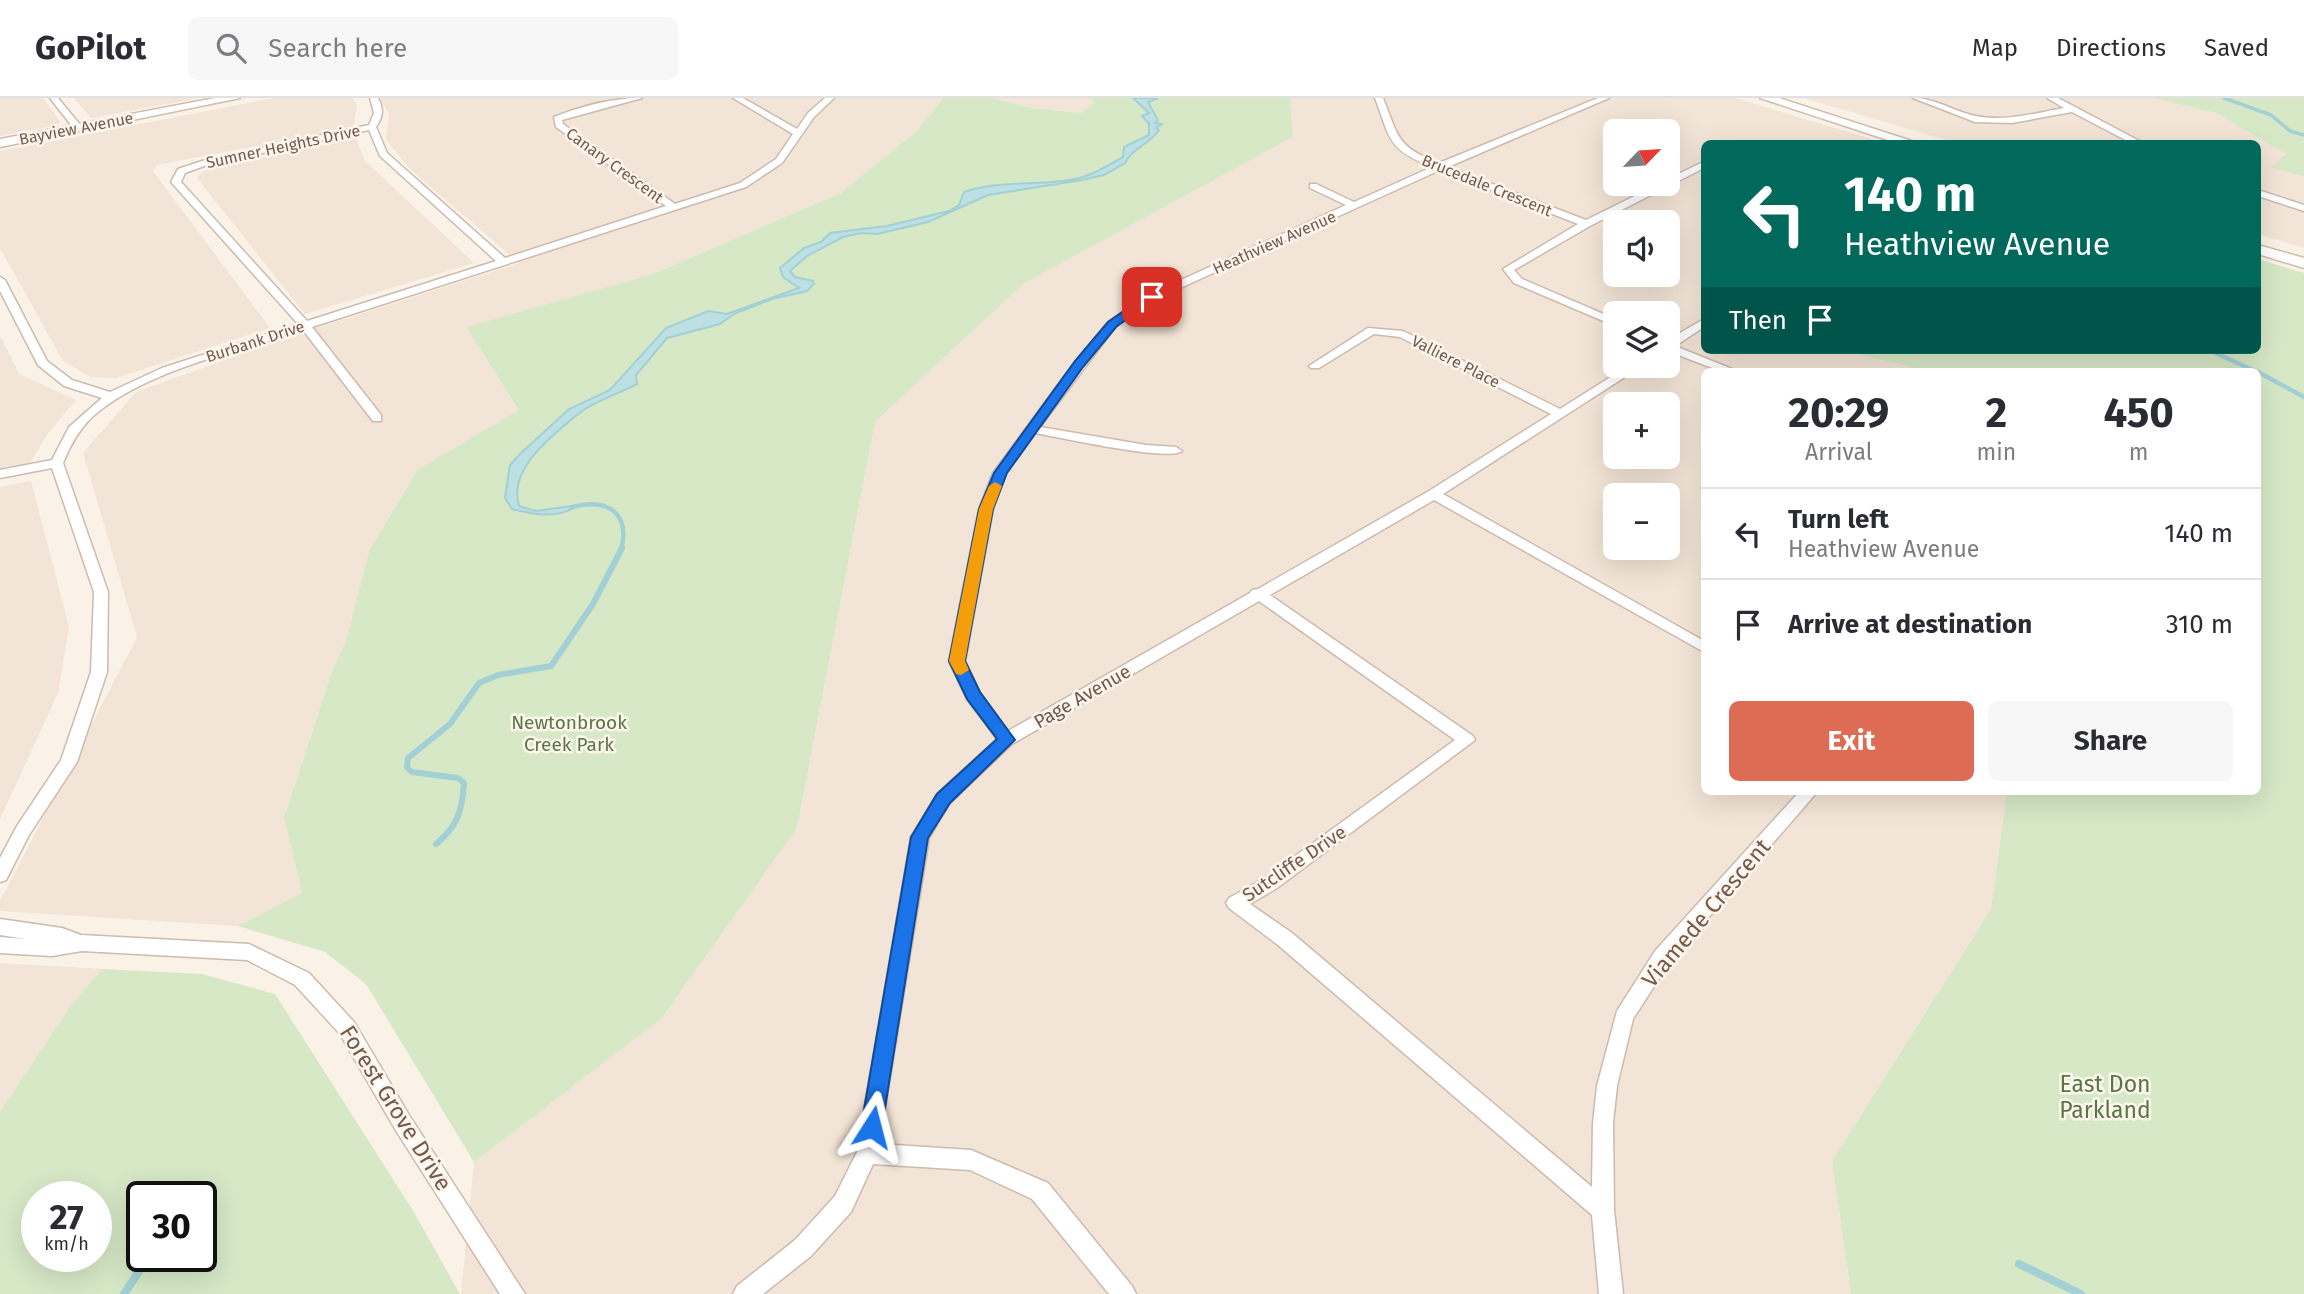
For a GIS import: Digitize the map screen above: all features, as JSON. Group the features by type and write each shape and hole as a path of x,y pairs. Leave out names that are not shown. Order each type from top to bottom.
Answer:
{"main road":[{"name":"Bayview Avenue","path":"0,143 233,98"},
{"path":"1766,98 1902,140"},
{"path":"2261,250 2304,263"}],"street":[{"path":"54,98 78,128"},
{"path":"374,98 379,117 372,127 383,154 505,263"},
{"name":"Canary Crescent","path":"638,98 572,113 558,119 559,125 675,208"},
{"path":"737,98 797,133"},
{"name":"Burbank Drive","path":"57,463 63,443 76,426 109,396 166,370 675,208 754,178 779,161 797,133 830,98"},
{"name":"Brucedale Crescent","path":"1379,98 1397,145 1441,166 1586,224"},
{"name":"Heathview Avenue","path":"1006,740 973,695 957,661 986,509 1000,473 1112,324 1152,297 1441,166 1605,98"},
{"path":"1917,98 1975,119 2012,120 2075,109"},
{"path":"2051,98 2133,140"},
{"name":"Sumner Heights Drive","path":"372,127 205,163 181,170 176,183 305,325 377,418"},
{"path":"1680,177 1701,166"},
{"path":"1313,186 1356,206"},
{"path":"2261,194 2304,208"},
{"path":"1603,318 1518,281 1508,269 1641,196"},
{"path":"0,280 42,363 68,383 109,396"},
{"path":"1680,338 1701,324"},
{"name":"Valliere Place","path":"1315,366 1372,330 1383,329 1403,334 1560,414"},
{"path":"1680,351 1723,368"},
{"name":"Page Avenue","path":"745,1294 803,1248 843,1204 867,1153 920,837 943,799 1006,740 1257,593 1434,494 1617,378"},
{"path":"1032,429 1146,449 1176,451"},
{"path":"0,474 57,463 101,592 99,672 68,762 23,831 0,875"},
{"path":"1434,494 1701,646"},
{"name":"Sutcliffe Drive","path":"1257,593 1467,740 1271,883 1235,903 1286,939 1603,1210"},
{"name":"Viamede Crescent","path":"1611,1294 1603,1210 1603,1123 1607,1086 1624,1017 1662,957 1806,795"},
{"path":"0,852 23,831"},
{"name":"Forest Grove Drive","path":"0,927 62,936 82,943"},
{"name":"Forest Grove Drive","path":"0,946 52,948 82,943 249,952 302,979 347,1028 402,1122 513,1294"},
{"path":"867,1153 971,1160 1040,1191 1124,1294"}],"shaded area":[{"path":"0,98 43,98 60,121 58,125 0,136"},
{"path":"74,98 199,98 91,118"},
{"path":"274,98 353,98 357,107 353,128 157,165 153,171 270,328 116,378 91,377 63,361 0,248 0,151"},
{"path":"380,98 943,98 918,130 841,193 653,274 466,327 519,410 418,469 369,551 347,638 333,669 284,818 302,893 238,926 0,911 0,901 137,637 83,453 136,392 283,339 519,263 410,169 386,140 389,115"},
{"path":"993,98 1089,98 1095,102 1081,113 1031,108"},
{"path":"1290,98 1735,98 1875,140 1701,140 1701,354 1857,354 1915,368 1701,368 1701,795 2006,795 1991,909 1832,1161 1851,1294 461,1294 474,1162 661,1019 797,828 875,422 1023,284 1293,137"},
{"path":"1804,98 2153,98 2216,113 2286,154 2272,168 2304,176 2304,248 2261,235 2261,140 1946,140"},
{"path":"356,138 365,161 474,263 305,314 197,178 203,171 226,165"},
{"path":"0,336 19,374 76,400 48,433 30,463 0,469"},
{"path":"31,481 69,627 58,693 0,819 0,487"},
{"path":"0,963 102,969 70,1007 0,1112"}],"green space":[{"name":"Newtonbrook Creek Park","path":"943,98 993,98 1031,108 1081,113 1095,102 1089,98 1290,98 1293,137 1023,284 875,422 797,828 661,1019 474,1162 366,984 325,952 238,926 302,893 284,818 333,669 347,638 369,551 418,469 519,410 466,327 653,274 841,193 918,130"},
{"path":"2153,98 2304,98 2304,176 2271,168 2286,154 2216,113"},
{"name":"East Don Parkland","path":"2261,260 2304,273 2304,1294 1851,1294 1832,1161 1991,909 2006,795 2261,795 2261,368 1915,368 1857,354 2261,354"},
{"path":"102,969 202,974 275,994 412,1209 460,1294 0,1294 0,1112 70,1007"}],"water":[{"path":"1133,98 1158,98 1148,102 1158,120 1155,123 1162,124 1156,128 1159,130 1155,135 1125,163 1104,175 988,195 928,222 877,234 861,233 843,237 807,256 790,271 795,277 813,281 814,284 807,291 772,299 734,314 720,324 667,338 636,375 637,384 594,404 559,429 536,452 520,478 517,492 519,506 536,511 579,505 555,514 512,509 505,498 510,465 569,409 610,390 666,328 708,311 727,314 799,288 783,277 780,268 804,248 821,242 830,233 887,226 949,211 959,205 964,192 977,188 1069,180 1097,171 1123,157 1124,147 1149,135 1149,124 1142,116 1149,113"}],"waterway":[{"path":"2224,98 2271,115 2290,131 2304,135"},
{"path":"2218,354 2248,368"},
{"path":"2261,374 2304,397"},
{"path":"572,507 595,504 613,510 622,526 621,550"},
{"path":"436,844 458,817 464,783 458,778 412,772 407,768 408,758 450,724 479,683 498,675 551,666 593,604 621,550"},
{"path":"2019,1264 2081,1294"},
{"path":"124,1294 138,1272"}],"slow traffic":[{"path":"961,670 957,661 986,509 995,486"}],"route":[{"path":"872,1127 920,837 943,799 1006,740 973,695 957,661 986,509 1000,473 1079,364 1112,324 1152,297"}]}
